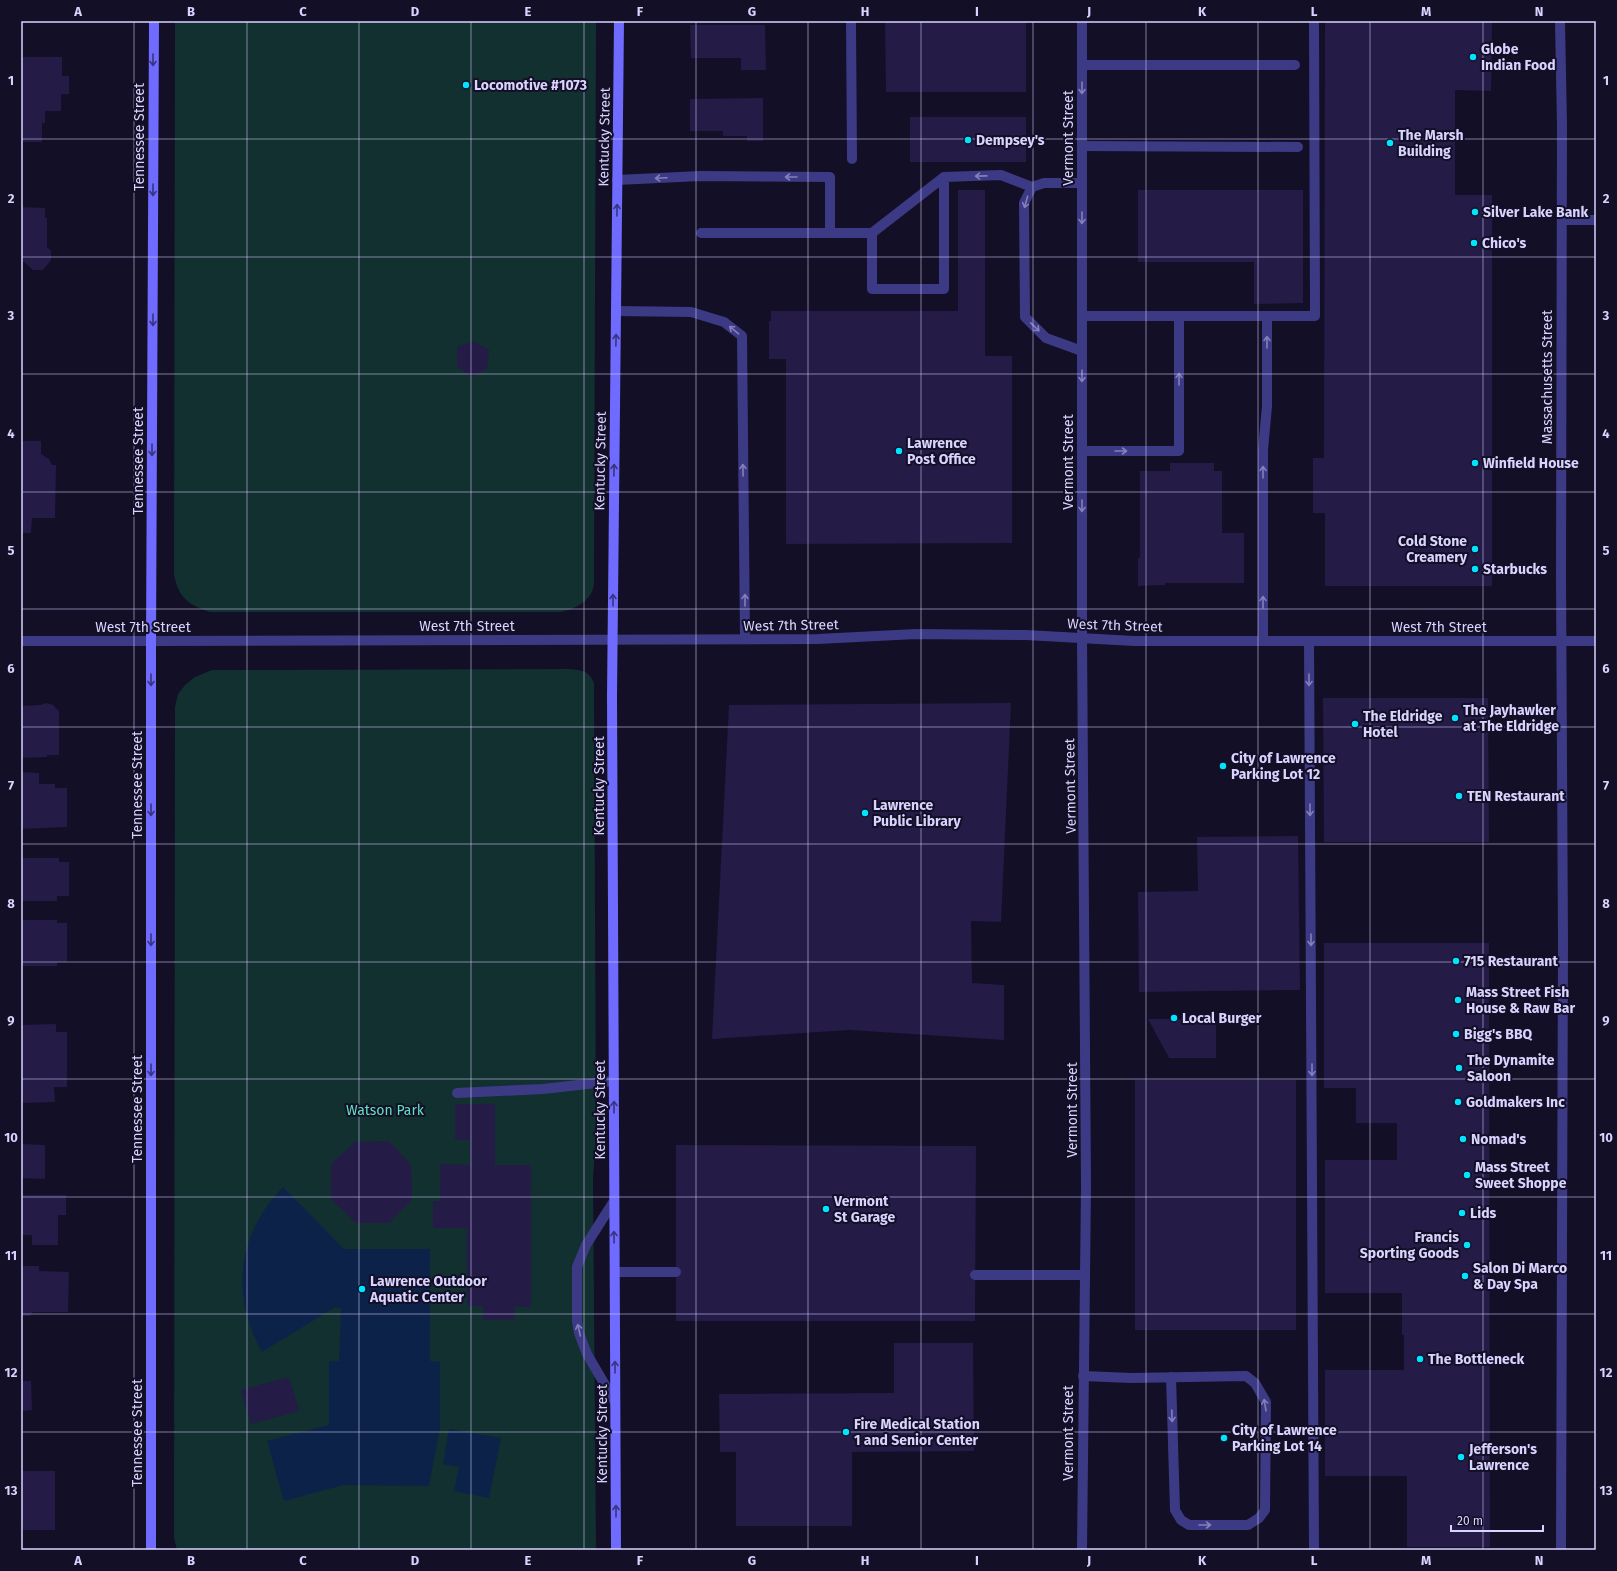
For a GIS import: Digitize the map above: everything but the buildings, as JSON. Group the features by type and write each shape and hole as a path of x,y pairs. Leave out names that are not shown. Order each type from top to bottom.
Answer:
{"main road":[{"name":"Tennessee Street","path":"151,1550 151,641 154,21"},
{"name":"Kentucky Street","path":"616,1550 613,639 619,21"}],"street":[{"path":"852,21 852,159"},
{"name":"Vermont Street","path":"1082,21 1082,638 1085,928 1085,1275 1082,1550"},
{"path":"1082,316 1315,316 1314,21"},
{"name":"Massachusetts Street","path":"1560,21 1562,220 1561,641 1563,944 1561,1550"},
{"path":"1082,65 1295,65"},
{"path":"1082,146 1298,147"},
{"path":"617,180 700,176 830,177 830,233"},
{"path":"701,233 872,233 944,176 1001,176 1032,187 1044,183 1082,183"},
{"path":"872,233 872,289 944,289 944,176"},
{"path":"1032,187 1024,203 1025,318 1046,338 1082,351"},
{"path":"1562,220 1596,220"},
{"path":"616,311 691,312 724,322 742,336 745,639"},
{"path":"1082,451 1179,451 1179,316"},
{"path":"1263,641 1263,450 1267,406 1267,316"},
{"name":"West 7th Street","path":"21,641 818,639 916,634 1026,635 1134,641 1596,641"},
{"path":"1309,641 1314,1550"},
{"path":"458,1094 543,1089 614,1081"},
{"path":"614,1201 586,1245 578,1267 577,1321 579,1333 587,1354 616,1402"},
{"path":"615,1272 676,1272"},
{"path":"975,1275 1085,1275"},
{"path":"1083,1376 1246,1376 1255,1383 1266,1402 1265,1510 1259,1518 1248,1524 1189,1524 1181,1520 1175,1510 1171,1377"}],"green space":[{"path":"175,21 596,21 594,583 591,594 583,603 572,609 561,612 210,612 190,603 181,594 174,574"},
{"name":"Watson Park","path":"212,670 580,670 587,673 590,675 594,683 596,1128 593,1180 596,1550 177,1550 174,1538 175,707 178,694 185,685 195,677"}],"water":[{"path":"283,1187 344,1249 430,1249 430,1361 440,1362 440,1427 429,1486 343,1485 284,1501 267,1441 329,1425 329,1361 339,1361 341,1308 335,1307 262,1352 252,1330 245,1308 242,1287 243,1266 248,1245 256,1225 268,1205"},
{"path":"449,1429 501,1438 489,1498 454,1491 459,1467 443,1464"}],"place":[{"name":"Globe Indian Food","path":"1473,57"},
{"name":"Locomotive #1073","path":"466,85"},
{"name":"Dempsey's","path":"968,140"},
{"name":"The Marsh Building","path":"1390,143"},
{"name":"Silver Lake Bank","path":"1475,212"},
{"name":"Chico's","path":"1474,243"},
{"name":"Lawrence Post Office","path":"899,451"},
{"name":"Winfield House","path":"1475,463"},
{"name":"Cold Stone Creamery","path":"1475,549"},
{"name":"Starbucks","path":"1475,569"},
{"name":"The Jayhawker at The Eldridge","path":"1455,718"},
{"name":"The Eldridge Hotel","path":"1355,724"},
{"name":"City of Lawrence Parking Lot 12","path":"1223,766"},
{"name":"TEN Restaurant","path":"1459,796"},
{"name":"Lawrence Public Library","path":"865,813"},
{"name":"715 Restaurant","path":"1456,961"},
{"name":"Mass Street Fish House & Raw Bar","path":"1458,1000"},
{"name":"Local Burger","path":"1174,1018"},
{"name":"Bigg's BBQ","path":"1456,1034"},
{"name":"The Dynamite Saloon","path":"1459,1068"},
{"name":"Goldmakers Inc","path":"1458,1102"},
{"name":"Nomad's","path":"1463,1139"},
{"name":"Mass Street Sweet Shoppe","path":"1467,1175"},
{"name":"Vermont St Garage","path":"826,1209"},
{"name":"Lids","path":"1462,1213"},
{"name":"Francis Sporting Goods","path":"1467,1245"},
{"name":"Salon Di Marco & Day Spa","path":"1465,1276"},
{"name":"Lawrence Outdoor Aquatic Center","path":"362,1289"},
{"name":"The Bottleneck","path":"1420,1359"},
{"name":"Fire Medical Station 1 and Senior Center","path":"846,1432"},
{"name":"City of Lawrence Parking Lot 14","path":"1224,1438"},
{"name":"Jefferson's Lawrence","path":"1461,1457"}]}
